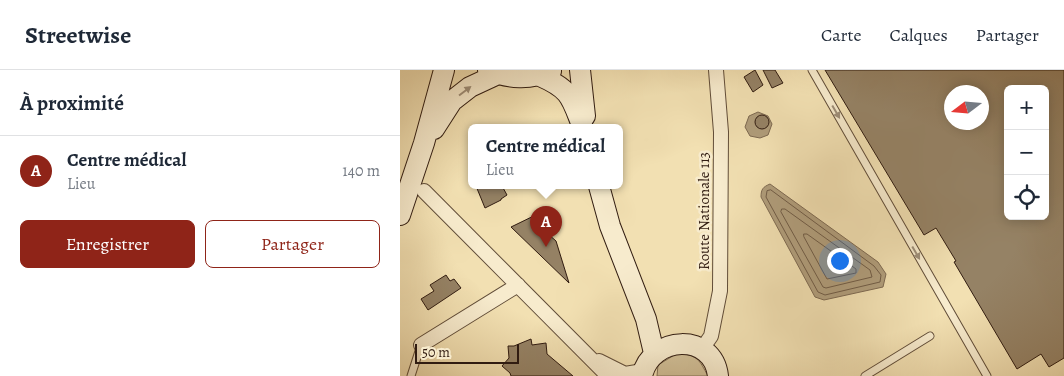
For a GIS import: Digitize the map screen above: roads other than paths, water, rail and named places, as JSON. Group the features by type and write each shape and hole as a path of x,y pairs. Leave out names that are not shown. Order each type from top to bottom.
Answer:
{"main road":[{"path":"400,215 424,143 444,70"},
{"path":"580,70 585,124"},
{"path":"424,143 452,101 493,72 508,77 547,73 552,82 570,95 583,124"},
{"path":"600,189 622,259 646,319 661,350"},
{"path":"642,374 648,360 661,350 676,345 695,346 702,349 715,364 718,376"}],"street":[{"name":"Route Nationale 113","path":"702,349 711,336 720,291 721,132 719,73"},
{"path":"424,190 608,376"},
{"path":"421,345 518,285"},
{"path":"588,354 625,374 642,374"}],"lane":[{"path":"812,70 986,376"},
{"path":"865,376 930,336"},
{"path":"412,376 421,345"}],"water":[{"path":"758,112 768,116 772,124 768,135 760,138 750,136 745,127 749,116"},
{"path":"770,184 878,262 886,274 883,287 824,300 815,297 761,197 763,189"}],"place":[{"name":"Centre médical","path":"546,247"}]}
